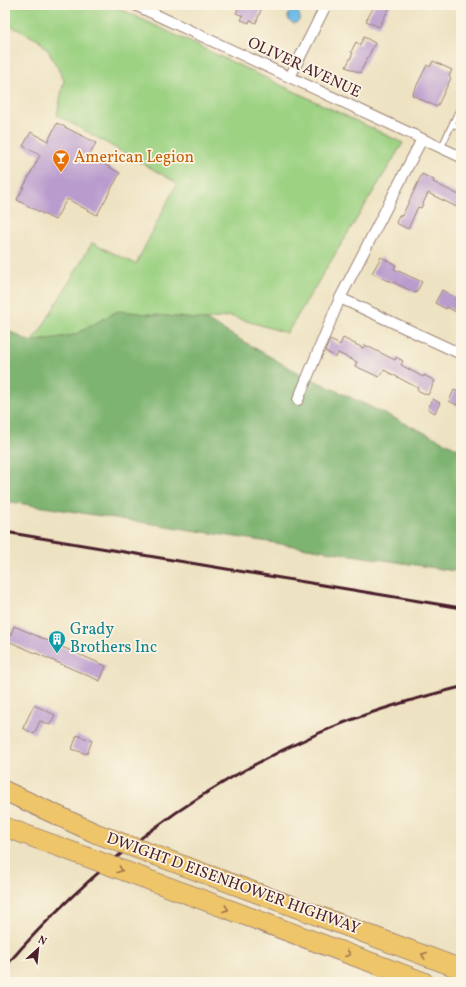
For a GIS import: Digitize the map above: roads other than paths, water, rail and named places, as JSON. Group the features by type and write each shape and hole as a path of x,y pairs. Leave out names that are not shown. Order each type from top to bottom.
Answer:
{"highway":[{"path":"5,791 95,833"},
{"name":"DWIGHT D EISENHOWER HIGHWAY","path":"5,800 461,969"},
{"name":"DWIGHT D EISENHOWER HIGHWAY","path":"5,827 424,982"},
{"path":"5,837 94,860"}],"street":[{"path":"290,77 326,5"},
{"name":"OLIVER AVENUE","path":"140,6 461,157"},
{"path":"298,400 340,298 422,139"},
{"path":"340,298 461,354"}],"lane":[{"path":"441,148 461,105"},
{"path":"452,124 461,128"}],"water":[{"path":"292,11 296,11 300,17 296,23 292,23 288,19 288,15"}],"railway":[{"path":"5,532 461,608"},
{"path":"5,967 38,930 109,863 188,805 230,779 273,755 334,726 388,707 461,687"}],"place":[{"name":"American Legion","path":"61,173"},
{"name":"Grady Brothers Inc","path":"57,654"}]}
